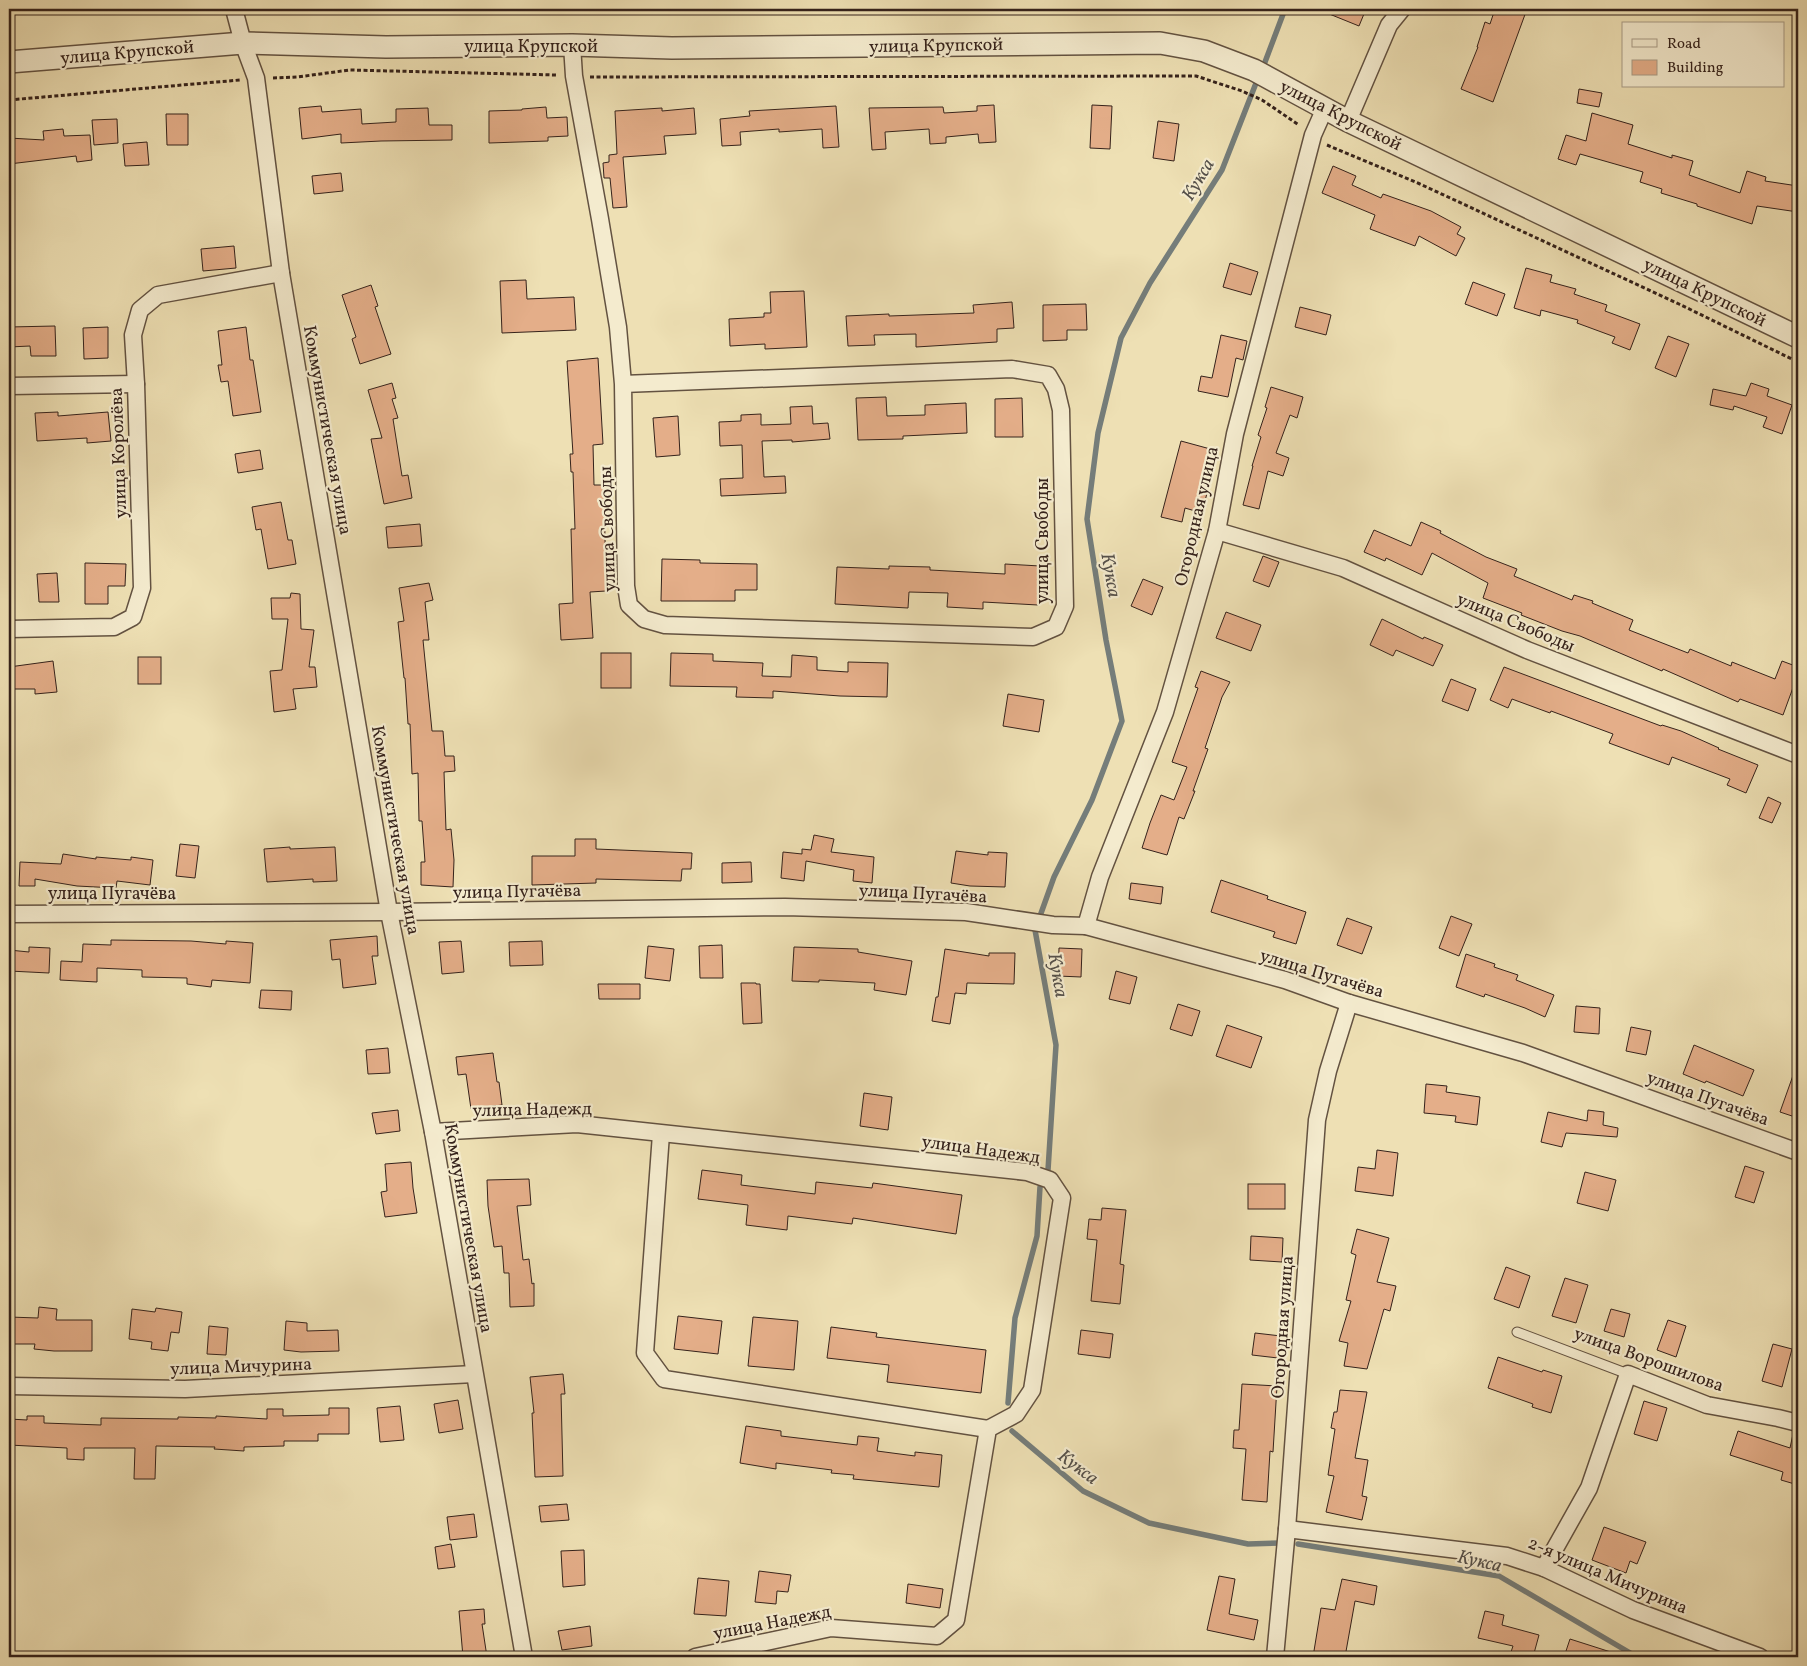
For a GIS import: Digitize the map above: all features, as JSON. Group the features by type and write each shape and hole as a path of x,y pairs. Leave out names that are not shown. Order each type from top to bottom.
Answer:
{"street":[{"name":"Коммунистическая улица","path":"234,9 243,43 256,78 281,273 389,912 433,1132 524,1657"},
{"path":"1348,120 1390,25 1402,9"},
{"name":"улица Крупской","path":"9,62 243,43 386,47 572,45 672,48 1160,43 1204,51 1262,74 1348,120 1798,337"},
{"name":"улица Свободы","path":"572,45 574,76 618,327 623,384 626,586 630,605 644,619 665,625 1034,637 1056,627 1065,606 1061,410 1056,389 1048,375 1012,369 623,384"},
{"name":"Огородная улица","path":"1086,926 1100,877 1165,712 1217,531 1235,434 1313,134 1325,108"},
{"name":"улица Королёва","path":"9,629 114,627 133,617 142,588 133,335 140,310 158,295 281,273"},
{"path":"9,386 136,384"},
{"name":"улица Свободы","path":"1217,531 1343,568 1527,650 1798,755"},
{"name":"улица Пугачёва","path":"9,914 786,907 966,912 1053,925 1086,926 1286,980 1349,1003 1523,1053 1798,1152"},
{"name":"Огородная улица","path":"1275,1657 1287,1529 1317,1120 1328,1071 1349,1003"},
{"name":"улица Надежд","path":"433,1132 577,1124 1027,1172 1050,1180 1062,1198 1032,1390 1016,1414 988,1428 956,1620 937,1636 831,1628 695,1657"},
{"path":"661,1134 645,1352 664,1378 988,1428"},
{"name":"улица Мичурина","path":"9,1386 185,1389 474,1374"},
{"path":"1544,1568 1589,1488 1628,1374"},
{"name":"улица Ворошилова","path":"1628,1374 1707,1405 1778,1418 1798,1424"},
{"name":"2-я улица Мичурина","path":"1287,1529 1507,1556 1544,1568 1632,1610 1760,1657"}],"lane":[{"name":"улица Ворошилова","path":"1517,1332 1628,1374"}],"path":[{"path":"9,100 256,78 297,77 350,70 608,78 1196,76 1242,90 1262,100 1329,147 1420,184 1679,304 1798,362"}],"building":[{"path":"1317,9 1366,9 1359,26"},
{"path":"1495,9 1527,9 1493,102 1461,89 1478,47 1485,22 1490,24"},
{"path":"1579,89 1602,93 1599,107 1577,103"},
{"path":"994,105 996,142 979,143 978,134 946,137 946,143 930,144 929,129 885,132 886,149 872,150 869,108 943,107 944,113 977,111 977,106"},
{"path":"1092,105 1112,106 1110,149 1090,148"},
{"path":"321,106 322,112 361,109 362,124 396,122 396,109 428,108 429,125 452,125 452,140 341,143 341,134 302,139 299,108"},
{"path":"836,106 839,147 823,148 822,129 779,132 779,129 740,132 741,145 722,146 720,119 750,116 749,111"},
{"path":"546,107 547,118 567,117 568,136 548,137 548,141 489,143 489,111"},
{"path":"662,108 662,111 694,108 696,134 664,136 666,154 623,157 627,207 613,208 610,178 604,178 603,163 609,162 609,155 617,154 615,111"},
{"path":"1592,113 1633,125 1628,144 1672,158 1672,155 1693,161 1689,175 1740,193 1747,171 1766,177 1765,181 1798,186 1798,212 1757,206 1752,224 1661,193 1662,189 1640,182 1643,172 1580,154 1576,165 1558,159 1566,135 1586,141"},
{"path":"166,114 188,114 188,145 167,145"},
{"path":"117,119 118,143 94,145 92,120"},
{"path":"1158,121 1179,124 1174,161 1153,158"},
{"path":"63,129 64,136 90,135 92,160 77,162 76,156 9,164 9,138 44,140 43,131"},
{"path":"147,142 149,165 125,166 123,144"},
{"path":"1333,166 1356,176 1352,185 1381,198 1383,194 1431,211 1461,227 1457,234 1465,238 1456,256 1419,236 1415,246 1370,229 1375,215 1322,193"},
{"path":"341,173 343,191 314,194 312,176"},
{"path":"234,246 236,268 203,271 201,249"},
{"path":"1230,263 1258,272 1251,295 1223,287"},
{"path":"1526,268 1552,275 1550,282 1576,289 1574,294 1607,305 1605,311 1640,324 1630,350 1612,343 1615,337 1577,323 1578,320 1541,310 1540,316 1514,308"},
{"path":"526,280 527,299 574,297 576,330 502,333 500,281"},
{"path":"1473,282 1505,294 1497,316 1465,304"},
{"path":"371,285 378,306 375,307 391,354 360,364 352,339 356,337 342,295"},
{"path":"804,291 807,347 765,349 765,344 730,346 729,319 764,317 764,313 771,313 770,292"},
{"path":"1012,302 1014,328 997,329 997,342 916,347 916,334 874,335 875,345 848,346 846,316 974,313 973,305"},
{"path":"1086,304 1087,330 1067,330 1067,340 1043,341 1043,305"},
{"path":"1300,307 1331,315 1326,335 1295,327"},
{"path":"55,326 56,356 31,356 30,346 9,347 9,327"},
{"path":"108,327 108,358 84,359 83,328"},
{"path":"246,327 250,360 253,360 261,412 233,416 228,381 221,382 218,365 222,365 218,331"},
{"path":"1221,335 1247,341 1243,360 1236,358 1228,397 1198,391 1201,376 1212,378"},
{"path":"1668,336 1689,344 1676,377 1655,368"},
{"path":"598,358 603,444 593,445 594,485 604,485 606,591 590,592 593,638 561,640 559,604 573,603 571,529 575,529 573,472 571,472 570,454 573,454 567,361"},
{"path":"392,383 396,398 392,399 398,418 393,419 402,476 408,475 412,498 384,504 371,439 382,438 368,390"},
{"path":"1751,383 1769,389 1767,396 1792,405 1782,434 1763,427 1767,417 1734,406 1733,410 1710,405 1713,389 1746,396"},
{"path":"1271,387 1303,397 1297,418 1290,415 1276,453 1289,458 1283,476 1268,471 1259,509 1243,505 1261,437 1258,435 1267,408 1265,407"},
{"path":"886,397 887,416 925,415 925,405 966,403 967,433 903,436 903,439 858,440 856,398"},
{"path":"1022,398 1023,437 995,437 995,399"},
{"path":"812,406 813,424 828,423 830,439 792,442 792,440 762,441 764,477 785,476 786,493 721,496 720,479 743,478 742,445 720,446 719,422 741,421 741,415 761,414 761,425 791,424 790,407"},
{"path":"58,412 58,416 108,412 111,441 87,443 87,438 37,441 35,413"},
{"path":"678,416 680,455 656,457 653,418"},
{"path":"1181,441 1214,450 1204,483 1209,485 1202,513 1185,508 1182,522 1161,517"},
{"path":"260,450 263,469 238,473 235,454"},
{"path":"281,502 288,540 292,540 296,564 268,569 261,529 256,530 252,507"},
{"path":"1421,522 1441,531 1440,533 1486,557 1517,569 1514,576 1572,600 1574,595 1593,601 1592,603 1633,620 1629,630 1688,653 1690,649 1731,666 1732,662 1775,679 1782,661 1798,667 1798,674 1783,715 1740,699 1738,702 1663,669 1662,671 1483,598 1488,583 1432,553 1422,575 1386,558 1385,561 1364,552 1374,530 1411,546"},
{"path":"420,524 422,546 388,548 386,527"},
{"path":"1263,556 1279,562 1269,587 1253,581"},
{"path":"662,559 700,560 700,563 757,564 757,590 735,590 735,601 661,601"},
{"path":"85,563 126,564 125,586 108,586 108,604 85,604"},
{"path":"1005,564 1040,566 1038,605 983,602 983,609 947,607 948,593 909,592 908,608 835,604 837,567 889,569 889,566 930,567 930,570 1005,574"},
{"path":"57,573 59,602 39,602 37,574"},
{"path":"1143,579 1163,587 1152,615 1131,606"},
{"path":"429,583 433,600 425,602 429,640 423,640 432,731 443,731 445,756 454,756 455,771 444,772 446,830 451,829 454,860 453,887 421,885 421,862 425,862 422,821 419,821 418,773 412,774 410,724 408,724 405,678 398,622 404,621 399,588"},
{"path":"291,593 300,594 301,629 314,630 309,667 315,667 317,687 293,689 296,709 274,712 270,671 282,670 288,619 272,619 271,598 290,598"},
{"path":"1226,612 1261,625 1251,651 1216,638"},
{"path":"1382,619 1423,639 1424,637 1443,645 1433,666 1396,650 1393,656 1370,645"},
{"path":"601,653 631,653 631,688 601,688"},
{"path":"671,653 713,654 713,661 763,663 762,676 791,677 792,655 817,657 817,670 848,672 848,662 888,663 887,697 773,691 773,698 736,697 737,687 670,686"},
{"path":"138,657 161,657 161,684 138,684"},
{"path":"53,661 57,692 35,694 35,689 9,689 9,667"},
{"path":"1504,667 1661,726 1681,731 1718,749 1758,765 1746,793 1727,785 1730,779 1672,757 1669,765 1609,743 1613,734 1551,711 1550,713 1512,699 1508,708 1490,700"},
{"path":"1201,671 1230,682 1222,697 1205,748 1208,749 1193,791 1195,791 1184,819 1179,817 1167,855 1142,848 1161,795 1174,800 1187,767 1172,762 1198,688 1195,687"},
{"path":"1451,679 1476,689 1468,711 1442,701"},
{"path":"1008,694 1044,700 1039,732 1003,726"},
{"path":"1768,797 1781,803 1772,823 1759,818"},
{"path":"814,835 834,839 831,852 874,857 872,883 853,881 854,870 806,861 804,881 781,878 783,852 802,854 802,849 811,850"},
{"path":"575,839 596,839 596,849 692,853 691,869 682,869 681,881 596,879 596,883 532,885 532,856 575,856"},
{"path":"180,844 199,846 195,878 176,876"},
{"path":"290,847 290,849 335,847 337,881 313,882 313,879 267,882 264,849"},
{"path":"956,851 988,855 988,852 1007,853 1005,887 970,886 951,883"},
{"path":"63,854 96,859 96,857 131,860 131,857 153,860 150,885 117,881 116,888 77,886 35,879 35,886 19,886 20,862 61,864"},
{"path":"751,862 752,882 722,883 722,863"},
{"path":"1221,880 1268,896 1267,899 1306,912 1296,944 1273,937 1275,932 1211,912"},
{"path":"1131,883 1163,887 1161,904 1129,899"},
{"path":"1451,916 1472,924 1459,956 1439,948"},
{"path":"1347,918 1372,927 1362,954 1337,945"},
{"path":"377,936 378,956 372,956 376,984 343,988 340,959 332,960 330,940"},
{"path":"111,940 191,941 226,944 226,941 253,943 250,983 212,980 211,987 187,984 187,978 142,977 142,970 97,968 97,982 60,980 61,961 82,962 83,944 111,945"},
{"path":"461,941 464,972 442,974 439,942"},
{"path":"542,941 543,965 510,966 509,942"},
{"path":"722,945 723,978 700,978 699,946"},
{"path":"648,946 674,949 670,981 645,978"},
{"path":"29,947 50,948 49,973 9,971 9,950 29,952"},
{"path":"794,947 858,949 858,952 912,961 906,995 874,990 875,983 819,980 819,982 792,981"},
{"path":"1059,948 1082,949 1081,977 1058,976"},
{"path":"945,949 989,956 989,953 1015,953 1014,984 967,983 966,994 955,993 950,1024 932,1021 936,997 938,997"},
{"path":"1466,954 1495,964 1494,967 1518,975 1516,980 1554,995 1545,1017 1485,994 1484,997 1456,987"},
{"path":"1116,971 1137,977 1130,1004 1109,999"},
{"path":"741,983 760,984 762,1023 743,1024"},
{"path":"598,984 640,984 640,999 599,999"},
{"path":"261,990 292,991 291,1010 259,1008"},
{"path":"1178,1004 1200,1011 1192,1036 1170,1029"},
{"path":"1576,1006 1600,1008 1599,1034 1574,1032"},
{"path":"1227,1025 1262,1037 1251,1068 1216,1056"},
{"path":"1631,1027 1651,1031 1646,1055 1626,1051"},
{"path":"1694,1045 1754,1070 1743,1096 1683,1074"},
{"path":"388,1048 390,1073 368,1074 366,1050"},
{"path":"493,1053 502,1105 471,1109 466,1074 458,1075 456,1057"},
{"path":"1796,1067 1798,1067 1798,1106 1795,1117 1780,1112"},
{"path":"1426,1084 1447,1086 1446,1092 1480,1097 1477,1125 1455,1122 1456,1116 1424,1113"},
{"path":"864,1093 892,1097 888,1130 860,1126"},
{"path":"398,1110 400,1131 376,1134 372,1113"},
{"path":"1588,1110 1604,1112 1603,1125 1618,1128 1617,1137 1566,1133 1562,1147 1541,1142 1548,1112 1587,1121"},
{"path":"1377,1150 1398,1153 1393,1196 1355,1191 1358,1167 1375,1169"},
{"path":"411,1162 417,1213 385,1217 381,1192 387,1191 385,1164"},
{"path":"1745,1166 1764,1172 1754,1203 1735,1197"},
{"path":"702,1170 742,1175 741,1185 815,1194 816,1182 872,1188 873,1183 962,1195 956,1234 853,1218 852,1224 788,1216 787,1230 746,1225 748,1205 698,1199"},
{"path":"1585,1172 1616,1180 1608,1211 1577,1203"},
{"path":"529,1179 531,1205 517,1206 523,1260 529,1259 532,1284 534,1283 534,1306 510,1307 509,1273 504,1273 502,1246 494,1247 488,1206 487,1180"},
{"path":"1248,1184 1285,1184 1285,1209 1248,1209"},
{"path":"1102,1208 1126,1210 1120,1264 1124,1265 1120,1304 1091,1301 1097,1240 1087,1239 1089,1219 1101,1220"},
{"path":"1357,1229 1389,1238 1377,1282 1396,1286 1390,1311 1384,1309 1367,1369 1344,1366 1348,1343 1339,1341 1351,1301 1346,1300 1356,1255 1351,1253"},
{"path":"1251,1236 1283,1238 1282,1262 1250,1260"},
{"path":"1506,1267 1530,1276 1519,1308 1494,1299"},
{"path":"1565,1278 1588,1285 1576,1323 1552,1316"},
{"path":"39,1307 57,1309 56,1320 92,1320 92,1351 54,1351 34,1349 35,1344 9,1344 9,1317 38,1318"},
{"path":"156,1308 182,1312 179,1333 171,1332 168,1351 151,1349 152,1342 129,1339 132,1309 155,1312"},
{"path":"1611,1309 1630,1314 1624,1337 1604,1331"},
{"path":"678,1316 722,1321 718,1354 674,1349"},
{"path":"753,1317 798,1321 794,1370 748,1366"},
{"path":"1668,1320 1686,1326 1676,1357 1657,1350"},
{"path":"286,1321 307,1323 307,1331 338,1330 339,1351 301,1352 284,1350"},
{"path":"209,1326 228,1328 226,1355 207,1354"},
{"path":"831,1327 877,1333 876,1337 986,1350 981,1393 887,1382 889,1365 827,1358"},
{"path":"1081,1330 1113,1334 1110,1358 1078,1354"},
{"path":"1255,1333 1281,1336 1278,1358 1252,1355"},
{"path":"1773,1344 1792,1349 1782,1387 1762,1381"},
{"path":"1498,1357 1542,1372 1543,1370 1562,1376 1551,1413 1532,1407 1533,1404 1488,1388"},
{"path":"563,1374 565,1394 561,1394 563,1476 535,1477 532,1413 534,1413 530,1377"},
{"path":"1242,1384 1277,1386 1273,1452 1270,1451 1267,1502 1242,1500 1246,1449 1233,1448 1234,1430 1239,1430"},
{"path":"1340,1390 1367,1392 1355,1458 1368,1460 1362,1496 1367,1497 1362,1520 1326,1512 1334,1476 1328,1475 1335,1429 1331,1428 1334,1412 1337,1412"},
{"path":"458,1400 463,1429 439,1433 434,1404"},
{"path":"1644,1401 1667,1408 1657,1441 1634,1434"},
{"path":"400,1406 404,1440 380,1442 377,1408"},
{"path":"329,1408 349,1408 349,1434 318,1434 318,1441 284,1441 284,1446 244,1447 244,1451 214,1449 215,1447 156,1446 155,1479 134,1479 135,1448 84,1448 84,1460 67,1459 67,1448 9,1445 9,1419 27,1420 27,1416 44,1416 44,1423 101,1425 101,1418 178,1419 178,1417 216,1418 216,1416 267,1419 267,1409 283,1409 283,1416 329,1415"},
{"path":"746,1426 781,1431 781,1436 857,1445 858,1436 879,1438 877,1451 915,1456 915,1452 942,1455 939,1487 853,1479 854,1475 831,1473 832,1470 776,1463 776,1469 740,1463"},
{"path":"1738,1431 1790,1448 1793,1434 1798,1434 1798,1485 1781,1480 1783,1472 1730,1455"},
{"path":"567,1504 569,1520 541,1522 539,1506"},
{"path":"474,1514 477,1537 450,1540 447,1517"},
{"path":"1604,1527 1646,1542 1637,1564 1630,1561 1626,1573 1592,1560"},
{"path":"451,1544 455,1567 438,1569 435,1547"},
{"path":"584,1550 585,1585 563,1587 561,1551"},
{"path":"759,1571 791,1575 788,1592 777,1591 776,1604 755,1602"},
{"path":"1219,1576 1235,1579 1229,1614 1258,1620 1254,1640 1207,1630"},
{"path":"698,1578 729,1581 726,1616 694,1614"},
{"path":"1342,1579 1377,1586 1374,1605 1355,1601 1345,1657 1313,1657 1321,1608 1335,1610"},
{"path":"908,1584 943,1589 940,1608 906,1603"},
{"path":"484,1609 485,1624 482,1624 487,1657 463,1657 459,1611"},
{"path":"1485,1611 1504,1615 1502,1625 1539,1635 1533,1657 1510,1655 1513,1646 1478,1638"},
{"path":"590,1626 592,1646 562,1650 558,1631"},
{"path":"1570,1639 1617,1654 1617,1657 1564,1657"}],"waterway":[{"name":"Кукса","path":"1262,70 1285,9"},
{"name":"Кукса","path":"1048,1170 1056,1045 1035,930 1054,877 1092,800 1122,721 1106,640 1087,519 1098,433 1121,338 1150,283 1222,170 1258,78"},
{"name":"Кукса","path":"1008,1403 1015,1318 1037,1236 1040,1187"},
{"name":"Кукса","path":"1012,1431 1083,1491 1149,1523 1248,1544 1281,1543"},
{"name":"Кукса","path":"1298,1544 1499,1576 1637,1657"}]}
